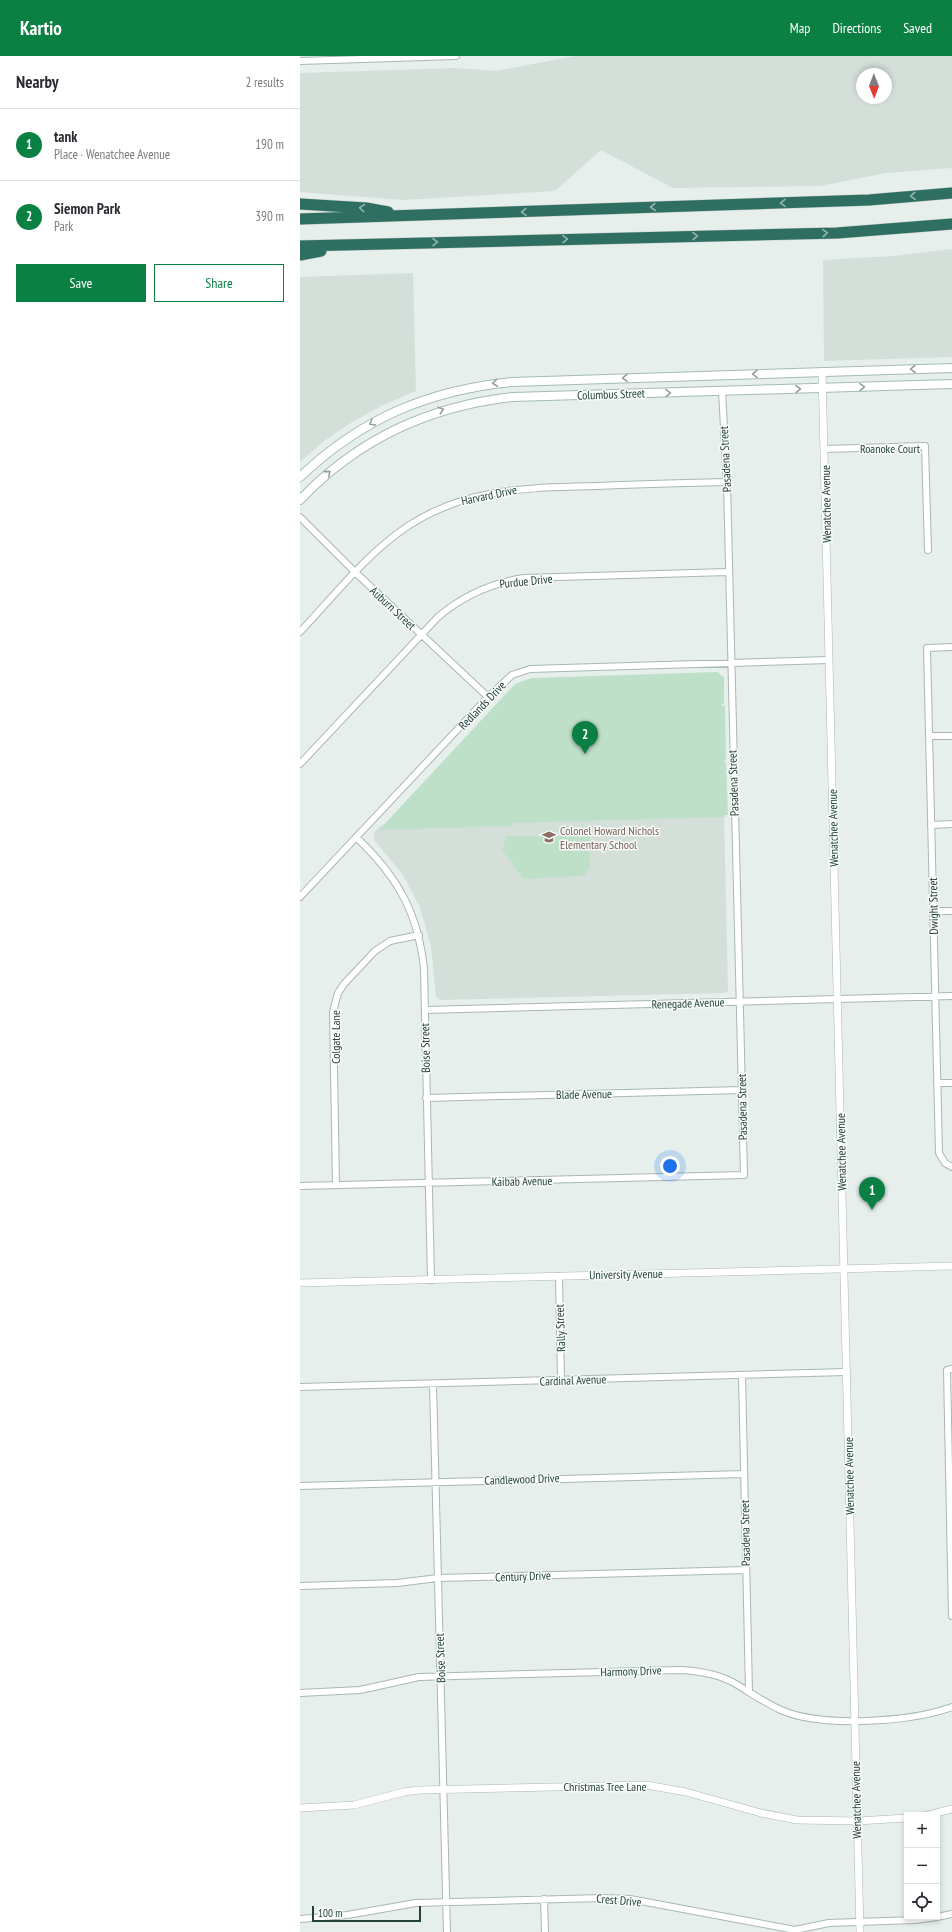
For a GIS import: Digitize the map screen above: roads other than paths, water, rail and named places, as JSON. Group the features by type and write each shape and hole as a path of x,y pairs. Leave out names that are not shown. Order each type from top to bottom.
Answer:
{"highway":[{"path":"300,219 869,200 952,193"},
{"path":"300,204 366,208 414,216"},
{"path":"300,246 832,233 952,224"},
{"path":"300,255 366,244"}],"main road":[{"name":"Columbus Street","path":"300,477 335,446 379,419 422,400 466,388 512,382 952,368"},
{"name":"Columbus Street","path":"300,500 328,473 368,444 406,423 448,408 491,399 513,397 952,384"}],"street":[{"path":"300,60 456,56"},
{"name":"Wenatchee Avenue","path":"822,372 860,1932"},
{"name":"Pasadena Street","path":"722,391 727,482 730,663 744,1175"},
{"name":"Roanoke Court","path":"824,449 925,446 928,550"},
{"name":"Harvard Drive","path":"300,632 376,552 407,527 443,507 481,494 521,488 727,482"},
{"name":"Auburn Street","path":"300,517 356,573 488,697"},
{"name":"Purdue Drive","path":"300,764 438,617 462,599 482,589 510,580 728,572"},
{"name":"Dwight Street","path":"952,647 927,648 939,1153 945,1163 952,1167"},
{"name":"Redlands Drive","path":"300,897 488,697 512,675 530,669 829,660"},
{"path":"929,736 952,736"},
{"path":"931,825 952,824"},
{"name":"Boise Street","path":"356,837 374,854 395,881 410,909 419,935 424,969 431,1280"},
{"path":"933,911 952,911"},
{"name":"Colgate Lane","path":"336,1185 335,1003 344,984 382,945 399,938 419,935"},
{"name":"Renegade Avenue","path":"425,1010 952,996"},
{"path":"937,1083 952,1082"},
{"name":"Blade Avenue","path":"426,1098 742,1090"},
{"name":"Kaibab Avenue","path":"300,1186 744,1175"},
{"name":"University Avenue","path":"300,1283 952,1266"},
{"name":"Rally Street","path":"559,1276 561,1380"},
{"path":"949,1370 952,1616"},
{"name":"Cardinal Avenue","path":"300,1387 846,1372"},
{"name":"Pasadena Street","path":"742,1375 749,1692"},
{"name":"Boise Street","path":"433,1384 447,1932"},
{"name":"Candlewood Drive","path":"300,1486 744,1474"},
{"name":"Century Drive","path":"300,1586 397,1583 438,1578 746,1570"},
{"name":"Harmony Drive","path":"300,1693 360,1690 404,1679 440,1676 680,1670 695,1671 722,1678 780,1710 800,1717 821,1720 907,1718 952,1707"},
{"name":"Christmas Tree Lane","path":"300,1808 354,1805 404,1792 443,1789 646,1785 686,1792 779,1817 819,1822 904,1818"},
{"path":"940,1812 952,1809"},
{"name":"Crest Drive","path":"300,1919 347,1915 401,1905 447,1902 609,1898 630,1899 795,1930 829,1923 915,1920"},
{"path":"544,1899 545,1932"},
{"name":"Crest Drive","path":"940,1916 952,1914"}],"place":[{"name":"Siemon Park","path":"585,754"},
{"name":"Colonel Howard Nichols Elementary School","path":"549,837"},
{"name":"tank","path":"872,1210"}]}
